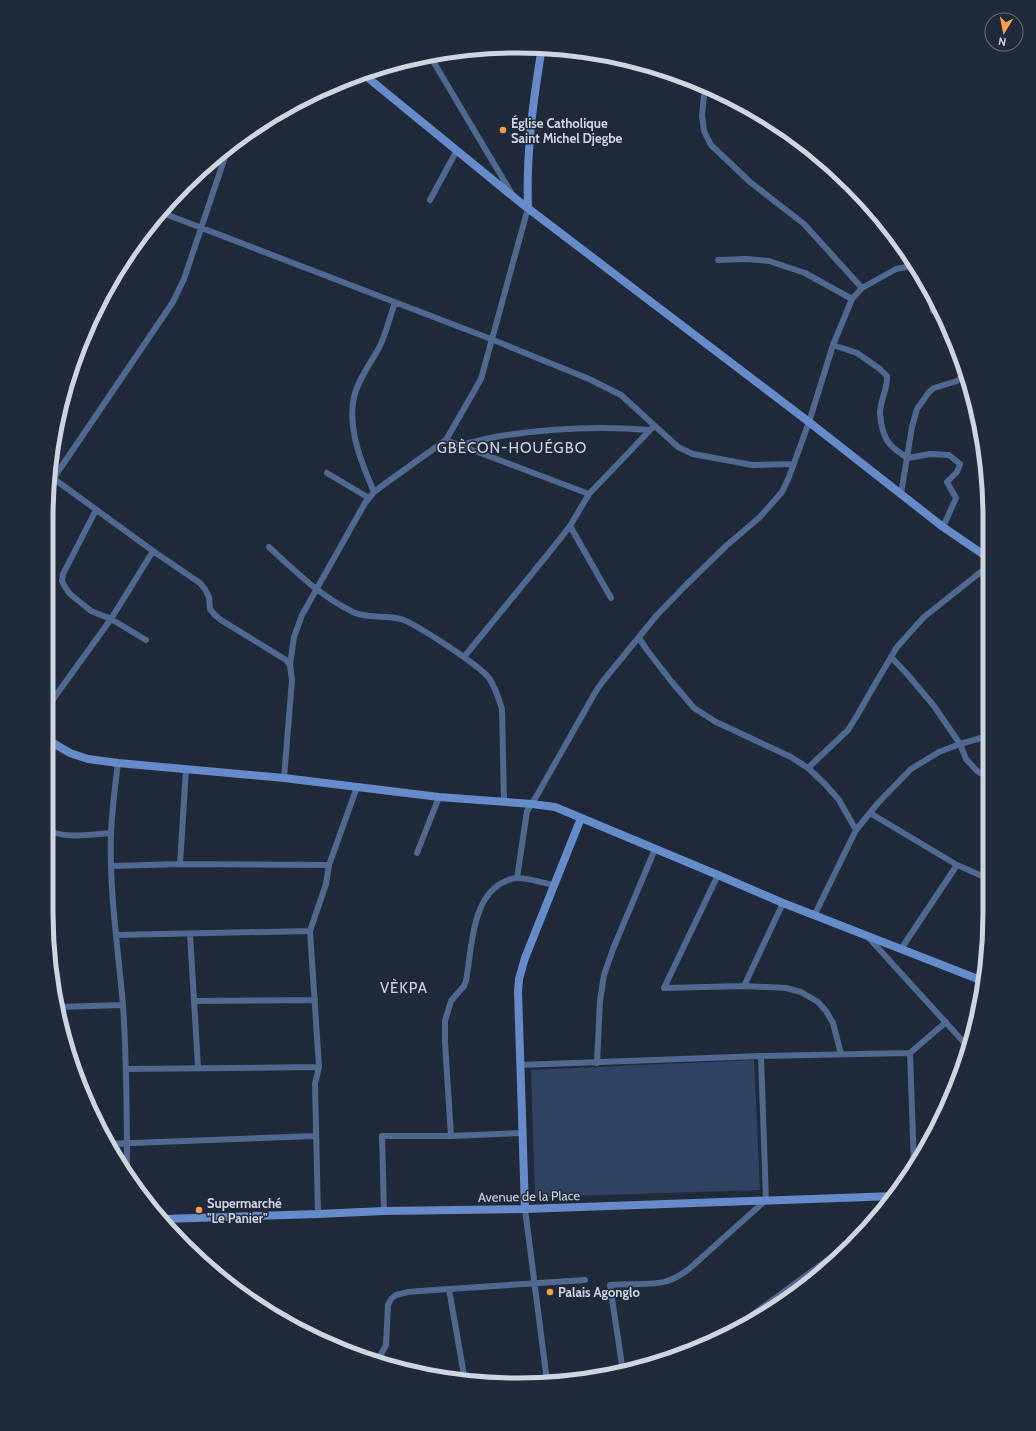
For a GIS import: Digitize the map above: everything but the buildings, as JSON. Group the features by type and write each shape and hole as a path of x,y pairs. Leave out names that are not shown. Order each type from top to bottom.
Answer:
{"street":[{"path":"284,778 292,680 290,665 297,626 357,516 372,495 446,440 481,378 528,208 528,163 533,102 541,54"},
{"path":"433,61 514,197"},
{"path":"368,78 528,208 809,422 943,527 983,554"},
{"path":"704,92 702,116 704,131 711,145 750,182 804,224 862,288"},
{"path":"430,200 457,150"},
{"path":"55,473 161,322 173,302 184,279 225,157"},
{"path":"166,214 491,338 610,388 631,404 652,428 678,447 693,454 752,465 793,464"},
{"path":"718,260 746,259 769,261 805,273 852,299"},
{"path":"517,878 528,808 532,804 596,691 657,616 685,586 726,546 760,517 782,492 809,422 833,345 852,299 862,288 896,269 909,267"},
{"path":"372,495 356,442 353,412 354,398 365,373 380,346 395,302"},
{"path":"932,307 933,311"},
{"path":"833,345 857,353 880,369 887,376 888,384 880,413 883,432 887,441 895,450 908,458 930,454 950,455 960,464 957,472 946,482 956,498 943,527"},
{"path":"901,494 917,409 929,392 934,388 956,381 960,377"},
{"path":"459,445 493,437 529,432 597,428 652,428"},
{"path":"464,657 517,594 570,526 589,494 652,428"},
{"path":"446,440 589,494"},
{"path":"327,473 372,495"},
{"path":"55,480 200,583 209,596 210,609 215,615 279,654 290,665"},
{"path":"96,510 67,564 62,581 70,594 91,611 111,619 146,640"},
{"path":"570,526 611,598"},
{"path":"268,547 316,589 348,609 371,617 392,617 411,624 464,657 488,678 500,701 503,716 504,801"},
{"path":"53,699 111,619 153,551"},
{"path":"808,768 848,730 897,647 924,617 983,570"},
{"path":"640,638 647,650 694,708 716,722 791,757 808,768 839,800 856,830"},
{"path":"891,657 934,706 960,744 966,759 977,771 983,774"},
{"path":"814,916 856,830 911,769 939,752 983,737"},
{"path":"53,743 70,753 88,759 118,763 284,778 439,797 504,801 555,808 814,916 978,980"},
{"path":"118,763 111,833 113,906 123,1005 128,1166"},
{"path":"180,864 186,769"},
{"path":"318,1214 315,1084 320,1067 310,931 326,884 329,865 357,787"},
{"path":"417,853 439,797"},
{"path":"870,813 957,865 983,876"},
{"path":"547,1377 524,1208 518,992 519,979 525,958 581,818"},
{"path":"53,833 64,835 111,833"},
{"path":"597,1063 600,1001 604,975 613,949 655,849"},
{"path":"112,866 180,864 329,865"},
{"path":"901,949 957,865"},
{"path":"718,875 664,988 744,986 794,990 818,1002 826,1011 833,1023 841,1054"},
{"path":"451,1136 444,1042 446,1014 451,1001 464,986 466,981 472,944 481,905 493,888 502,882 517,878 554,886"},
{"path":"744,986 783,903"},
{"path":"116,935 310,931"},
{"path":"190,934 198,1067"},
{"path":"868,937 964,1042"},
{"path":"194,1001 315,1000"},
{"path":"63,1007 123,1005"},
{"path":"520,1065 761,1056 910,1053 946,1022"},
{"path":"910,1053 914,1157"},
{"path":"622,1366 610,1285 654,1284 667,1282 678,1277 690,1269 766,1200 761,1056"},
{"path":"126,1068 320,1067"},
{"path":"384,1211 382,1136 451,1136 522,1133"},
{"path":"114,1144 315,1136"},
{"name":"Avenue de la Place","path":"167,1219 887,1196"},
{"path":"772,1303 799,1281 818,1268"},
{"path":"379,1356 386,1345 388,1305 396,1295 408,1292 585,1280"},
{"path":"797,1285 799,1281"},
{"path":"449,1289 464,1375"}],"shaded area":[{"path":"754,1060 760,1190 535,1197 531,1070"}],"place":[{"name":"Église Catholique Saint Michel Djegbe","path":"503,130"},
{"name":"Supermarché \"Le Panier\"","path":"199,1210"},
{"name":"Palais Agonglo","path":"550,1292"}],"district":[{"name":"GBÈCON-HOUÉGBO","path":"512,448"},
{"name":"VÈKPA","path":"404,988"}]}
